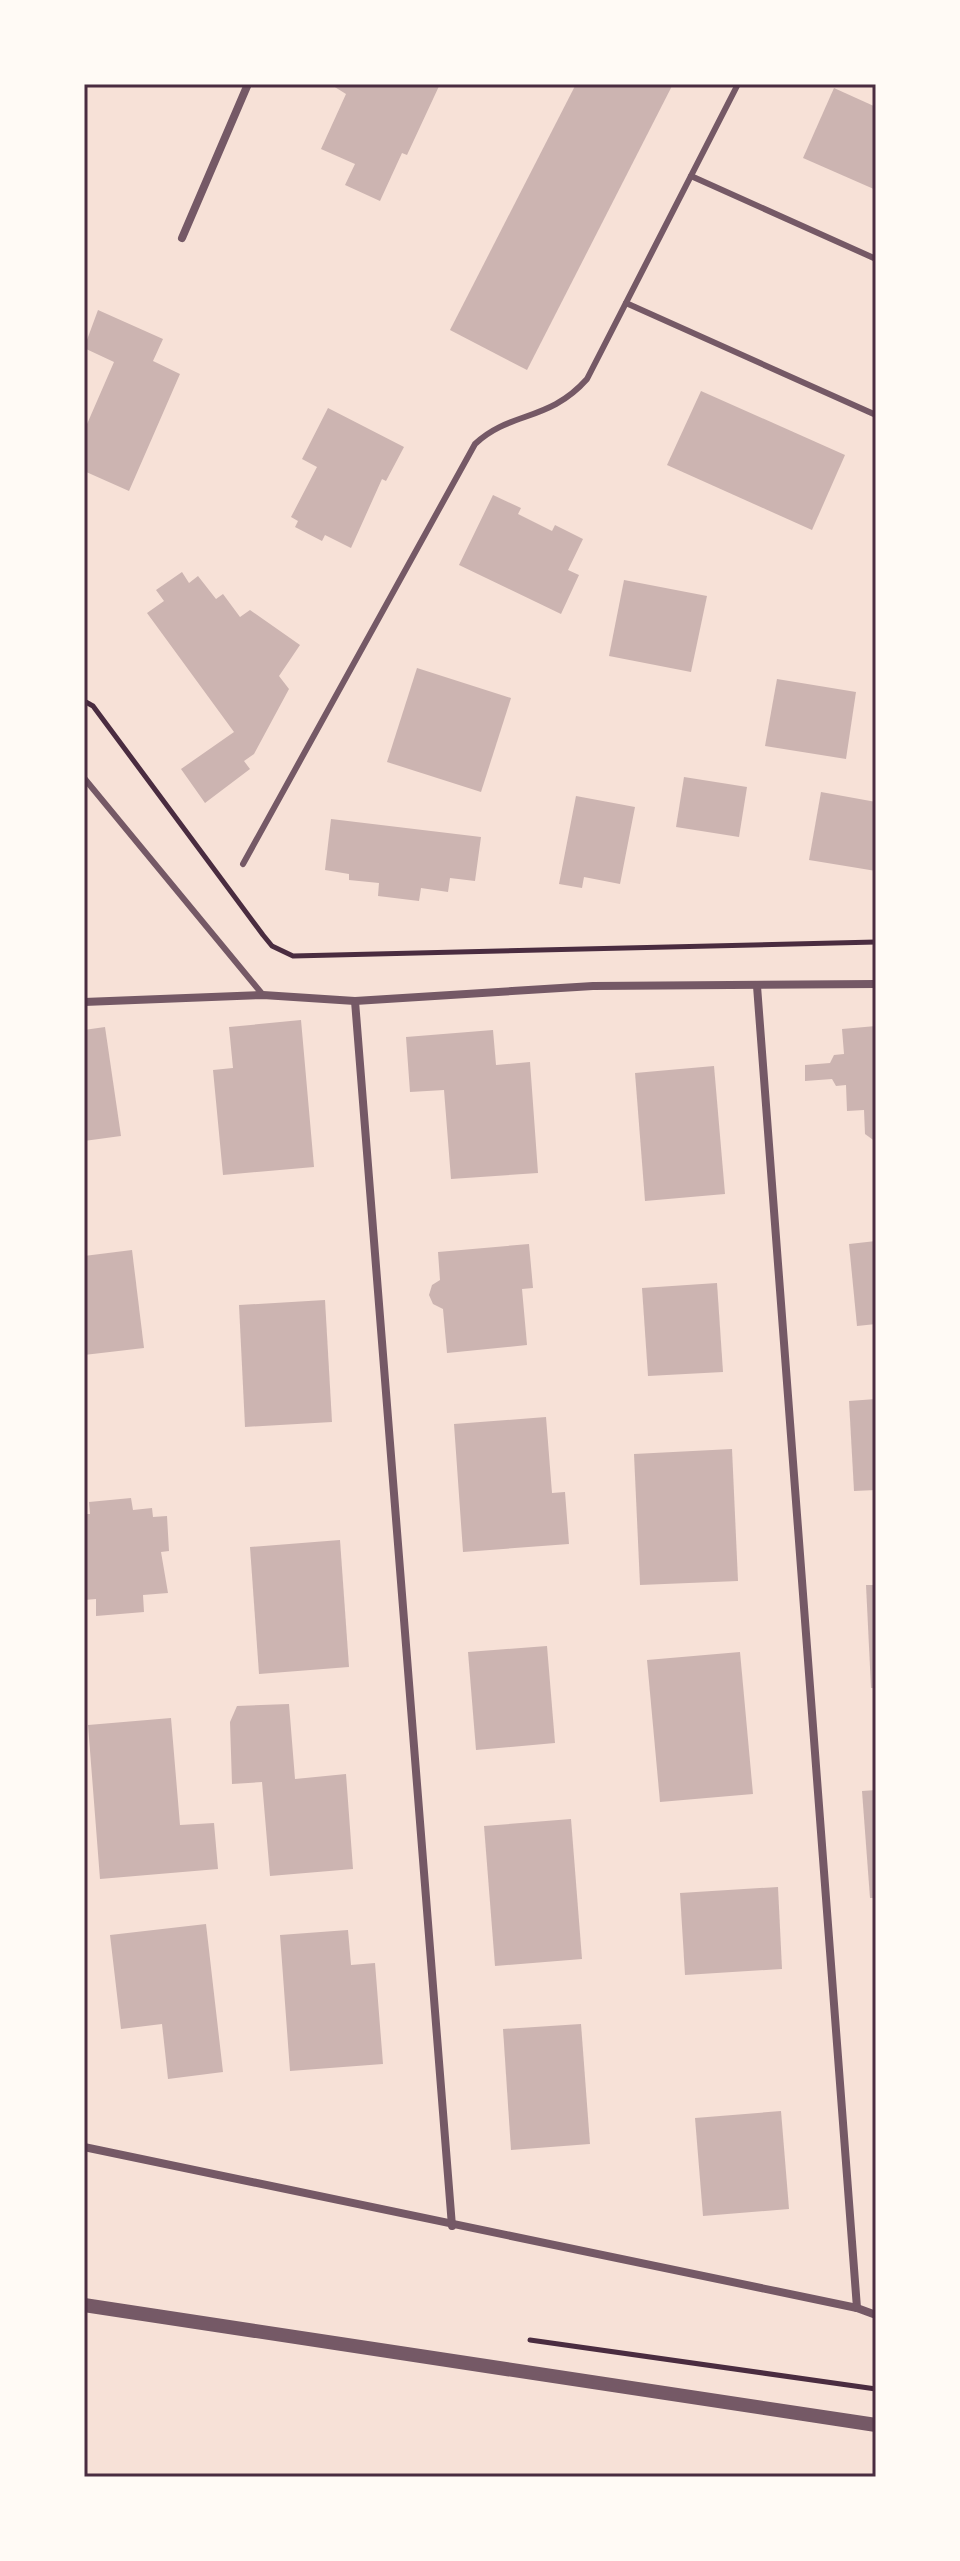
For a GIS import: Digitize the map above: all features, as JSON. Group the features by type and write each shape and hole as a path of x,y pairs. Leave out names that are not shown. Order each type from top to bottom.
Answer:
{"street":[{"path":"182,238 248,84"},
{"path":"84,1002 263,995 355,1001 593,986 876,984"},
{"path":"757,986 857,2308"},
{"path":"355,1001 452,2226"},
{"path":"84,2147 857,2308 876,2315"},
{"path":"84,2305 876,2425"}],"lane":[{"path":"243,864 475,444 487,432 555,408 572,396 587,379 738,84"},
{"path":"691,176 876,259"},
{"path":"626,303 876,415"},
{"path":"84,778 263,995"}],"path":[{"path":"84,704 93,706 272,946 293,956 876,942"}],"building":[{"path":"330,84 440,84 407,155 402,153 380,201 345,185 355,164 321,149 346,94"},
{"path":"576,84 673,84 527,370 450,330"},
{"path":"834,88 876,107 876,190 803,158"},
{"path":"98,310 163,339 153,361 180,374 129,491 84,471 84,431 114,362 84,348"},
{"path":"701,391 845,455 812,530 667,465"},
{"path":"328,408 404,447 386,481 382,479 351,548 325,535 322,541 295,527 298,521 291,517 317,467 302,459"},
{"path":"493,495 521,508 518,514 552,531 555,525 583,539 568,570 579,575 561,614 459,565"},
{"path":"182,572 189,583 198,576 216,599 223,594 240,617 250,610 300,645 279,676 289,689 254,754 244,761 250,769 205,803 181,769 234,732 147,613 164,601 156,590"},
{"path":"624,580 707,596 691,672 609,656"},
{"path":"417,668 511,698 481,792 387,762"},
{"path":"777,679 856,692 846,759 765,746"},
{"path":"684,777 747,787 739,837 676,827"},
{"path":"821,792 876,802 876,871 809,860"},
{"path":"576,796 635,807 620,884 584,877 582,888 559,884"},
{"path":"331,819 481,837 475,881 450,878 448,892 421,888 419,901 378,896 379,883 349,880 349,874 325,870"},
{"path":"301,1020 314,1167 223,1175 213,1070 233,1068 229,1027"},
{"path":"876,1026 876,1142 865,1134 864,1110 847,1111 846,1085 836,1086 832,1079 805,1081 805,1065 830,1063 834,1055 844,1054 842,1029"},
{"path":"105,1027 121,1136 84,1141 84,1030"},
{"path":"493,1030 496,1065 530,1062 538,1173 451,1179 444,1090 410,1092 406,1037"},
{"path":"714,1066 725,1194 645,1201 635,1073"},
{"path":"876,1241 876,1324 857,1326 849,1244"},
{"path":"529,1244 533,1288 522,1289 527,1345 447,1353 443,1309 433,1304 429,1295 432,1285 440,1280 438,1252"},
{"path":"132,1250 144,1348 84,1355 84,1256"},
{"path":"717,1283 723,1372 648,1376 642,1288"},
{"path":"325,1300 332,1422 245,1427 239,1305"},
{"path":"876,1399 876,1490 854,1491 849,1401"},
{"path":"546,1417 552,1493 565,1492 569,1544 463,1552 454,1424"},
{"path":"732,1449 738,1581 640,1585 634,1454"},
{"path":"131,1498 133,1510 152,1508 153,1517 167,1516 169,1551 161,1552 168,1593 143,1595 144,1612 96,1616 96,1599 84,1600 84,1514 90,1514 89,1502"},
{"path":"340,1540 349,1667 259,1674 250,1547"},
{"path":"866,1585 876,1585 876,1688 871,1688"},
{"path":"547,1646 555,1743 476,1750 468,1652"},
{"path":"740,1652 753,1794 660,1802 647,1660"},
{"path":"289,1704 295,1779 346,1774 353,1869 270,1876 262,1782 232,1784 230,1722 237,1706"},
{"path":"171,1718 180,1825 214,1823 218,1869 100,1879 88,1725"},
{"path":"876,1790 876,1898 870,1898 862,1791"},
{"path":"571,1819 582,1959 495,1966 484,1826"},
{"path":"778,1887 782,1969 685,1975 680,1893"},
{"path":"206,1924 223,2072 168,2079 162,2024 121,2029 110,1935"},
{"path":"348,1930 351,1965 375,1963 383,2064 290,2071 280,1935"},
{"path":"581,2024 590,2144 511,2150 503,2029"},
{"path":"781,2111 789,2209 703,2216 695,2118"}]}
